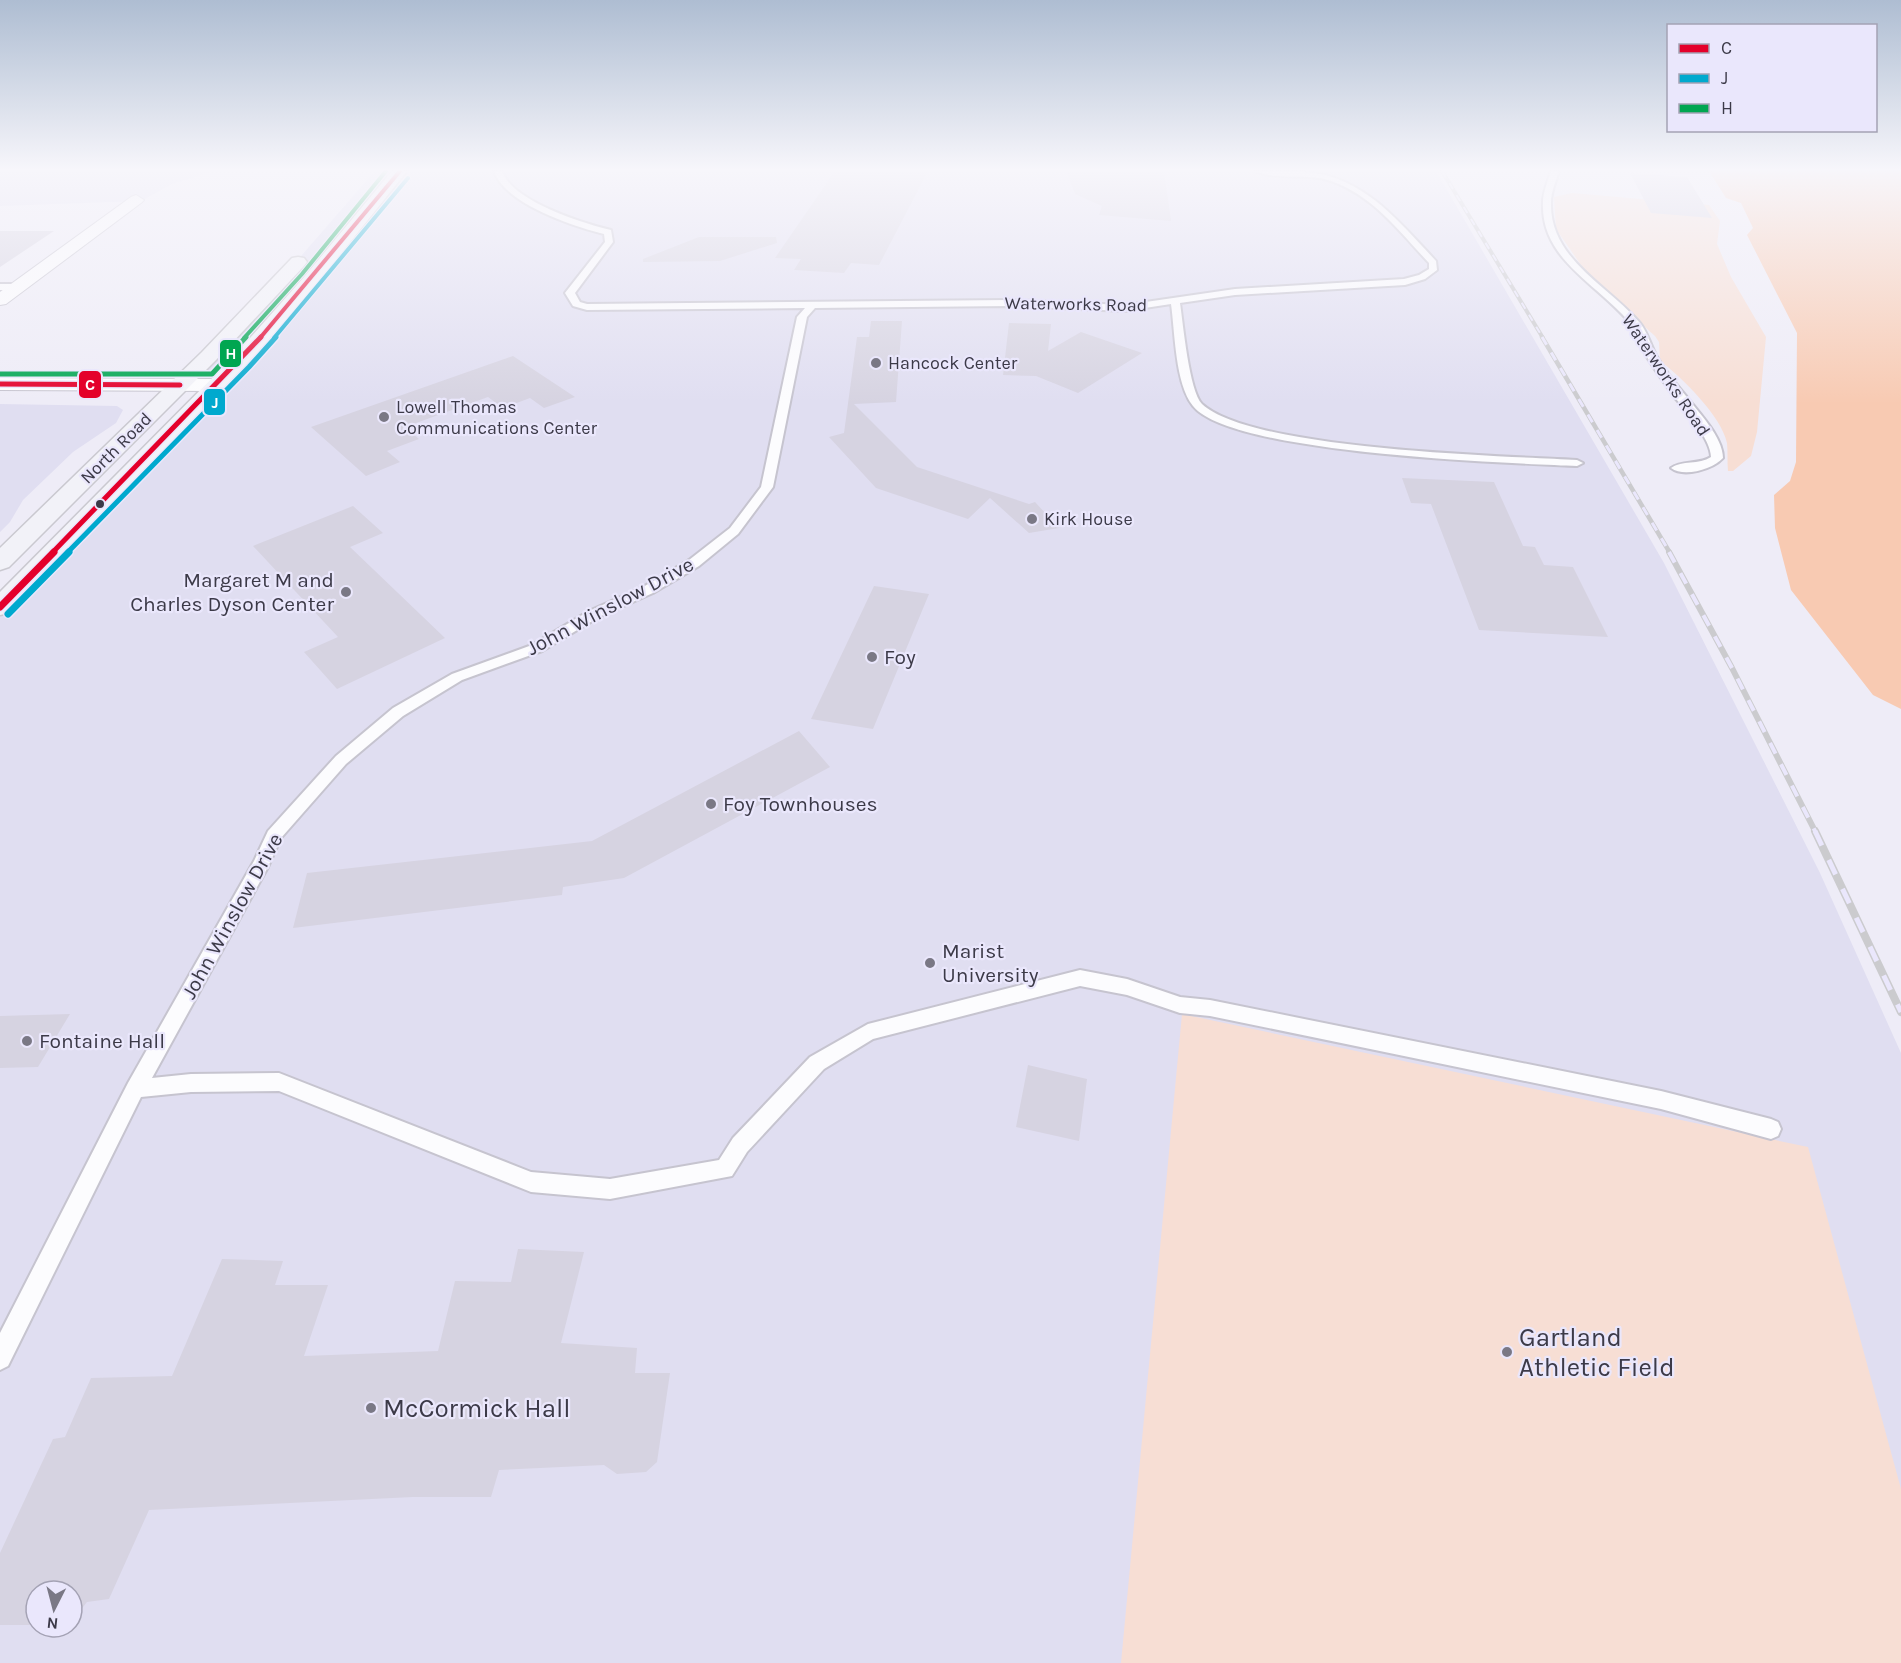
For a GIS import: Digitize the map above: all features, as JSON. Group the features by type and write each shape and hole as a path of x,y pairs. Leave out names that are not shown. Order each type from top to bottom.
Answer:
{"highway":[{"name":"North Road","path":"0,562 180,385 268,294 307,249"},
{"name":"North Road","path":"0,607 217,385 337,249"}],"street":[{"path":"0,300 70,249"},
{"path":"0,384 217,385"}],"lane":[{"name":"Waterworks Road","path":"604,249 570,293 576,304 587,307 1009,303 1125,308 1156,305 1175,300 1189,387 1197,405 1214,417 1282,437 1443,456 1577,463"},
{"path":"1175,300 1235,292 1405,282 1422,278 1433,270 1433,263 1419,249"},
{"name":"Waterworks Road","path":"1559,249 1639,328 1653,359 1717,451 1717,458 1710,464 1677,468"},
{"path":"0,287 18,287"},
{"name":"John Winslow Drive","path":"0,1358 135,1089 262,862 274,835 341,760 398,712 457,677 537,648 594,614 648,590 694,563 734,531 767,487 802,316 813,304"},
{"path":"135,1089 191,1083 279,1082 531,1182 610,1189 725,1169 740,1145 818,1063 867,1032 1080,978 1127,987 1180,1005 1210,1008 1661,1100 1771,1129"}],"shaded area":[{"name":"Marist University","path":"307,249 1481,249 1664,563 1820,873 1901,1053 1901,1663 0,1663 0,606 217,383 181,382"},
{"path":"1570,249 1719,249 1731,277 1766,337 1757,432 1751,456 1733,471 1728,471 1727,443 1724,433 1700,398 1679,376 1660,361 1659,342 1655,336 1590,278"},
{"path":"1754,249 1901,249 1901,709 1873,695 1791,590 1775,528 1774,495 1790,481 1796,462 1797,333"},
{"path":"0,404 117,406 123,410 116,423 73,452 23,500 10,522 0,532"},
{"name":"Gartland Athletic Field","path":"1182,1014 1808,1147 1901,1489 1901,1663 1121,1663"}],"building":[{"path":"0,249 28,249 0,267"},
{"path":"669,249 759,249 720,261 643,262 643,259"},
{"path":"781,249 888,249 879,265 851,263 844,273 794,270 801,259 775,258"},
{"path":"871,321 902,321 896,402 854,404 917,467 1029,504 1035,502 1059,528 1029,533 990,498 968,519 876,488 829,437 844,433 857,337 869,337"},
{"path":"1009,323 1051,324 1048,351 1081,332 1142,353 1078,393 1036,376 1003,375"},
{"name":"Lowell Thomas Communications Center","path":"513,356 575,397 544,408 530,398 503,408 488,397 405,427 419,439 387,451 400,462 366,476 311,427"},
{"path":"1402,478 1494,482 1523,546 1535,547 1544,565 1573,567 1608,637 1479,630 1431,504 1411,503"},
{"name":"Margaret M and Charles Dyson Center","path":"353,506 383,533 350,547 445,638 337,689 304,652 338,637 253,546"},
{"name":"Foy","path":"874,586 929,594 873,729 811,719"},
{"name":"Foy Townhouses","path":"799,731 830,767 624,878 563,887 562,895 293,928 307,873 592,841"},
{"name":"Fontaine Hall","path":"70,1014 38,1067 0,1068 0,1016"},
{"path":"1028,1065 1087,1079 1079,1141 1016,1127"},
{"name":"McCormick Hall","path":"518,1249 584,1252 561,1343 637,1348 635,1373 670,1373 657,1462 646,1472 617,1474 604,1465 499,1470 491,1497 413,1497 149,1510 109,1599 87,1602 84,1606 84,1579 24,1579 24,1625 0,1625 0,1553 53,1439 65,1437 91,1378 172,1376 222,1259 283,1261 275,1285 328,1285 304,1356 438,1351 455,1281 511,1282"}],"railway":[{"path":"1489,249 1543,338"},
{"path":"1542,337 1670,553"},
{"path":"1669,552 1732,668 1815,832"},
{"path":"1815,832 1901,1012"}],"transit line":[{"name":"H","path":"0,374 212,374 323,249"},
{"name":"C","path":"0,607 241,360 337,249"},
{"name":"J","path":"8,614 249,367 350,249"},
{"name":"C","path":"0,384 180,385"}],"place":[{"name":"Hancock Center","path":"876,363"},
{"name":"Lowell Thomas Communications Center","path":"384,417"},
{"name":"Kirk House","path":"1032,519"},
{"name":"Margaret M and Charles Dyson Center","path":"346,592"},
{"name":"Foy","path":"872,657"},
{"name":"Foy Townhouses","path":"711,804"},
{"name":"Marist University","path":"930,963"},
{"name":"Fontaine Hall","path":"27,1041"},
{"name":"Gartland Athletic Field","path":"1507,1352"},
{"name":"McCormick Hall","path":"371,1408"}]}
